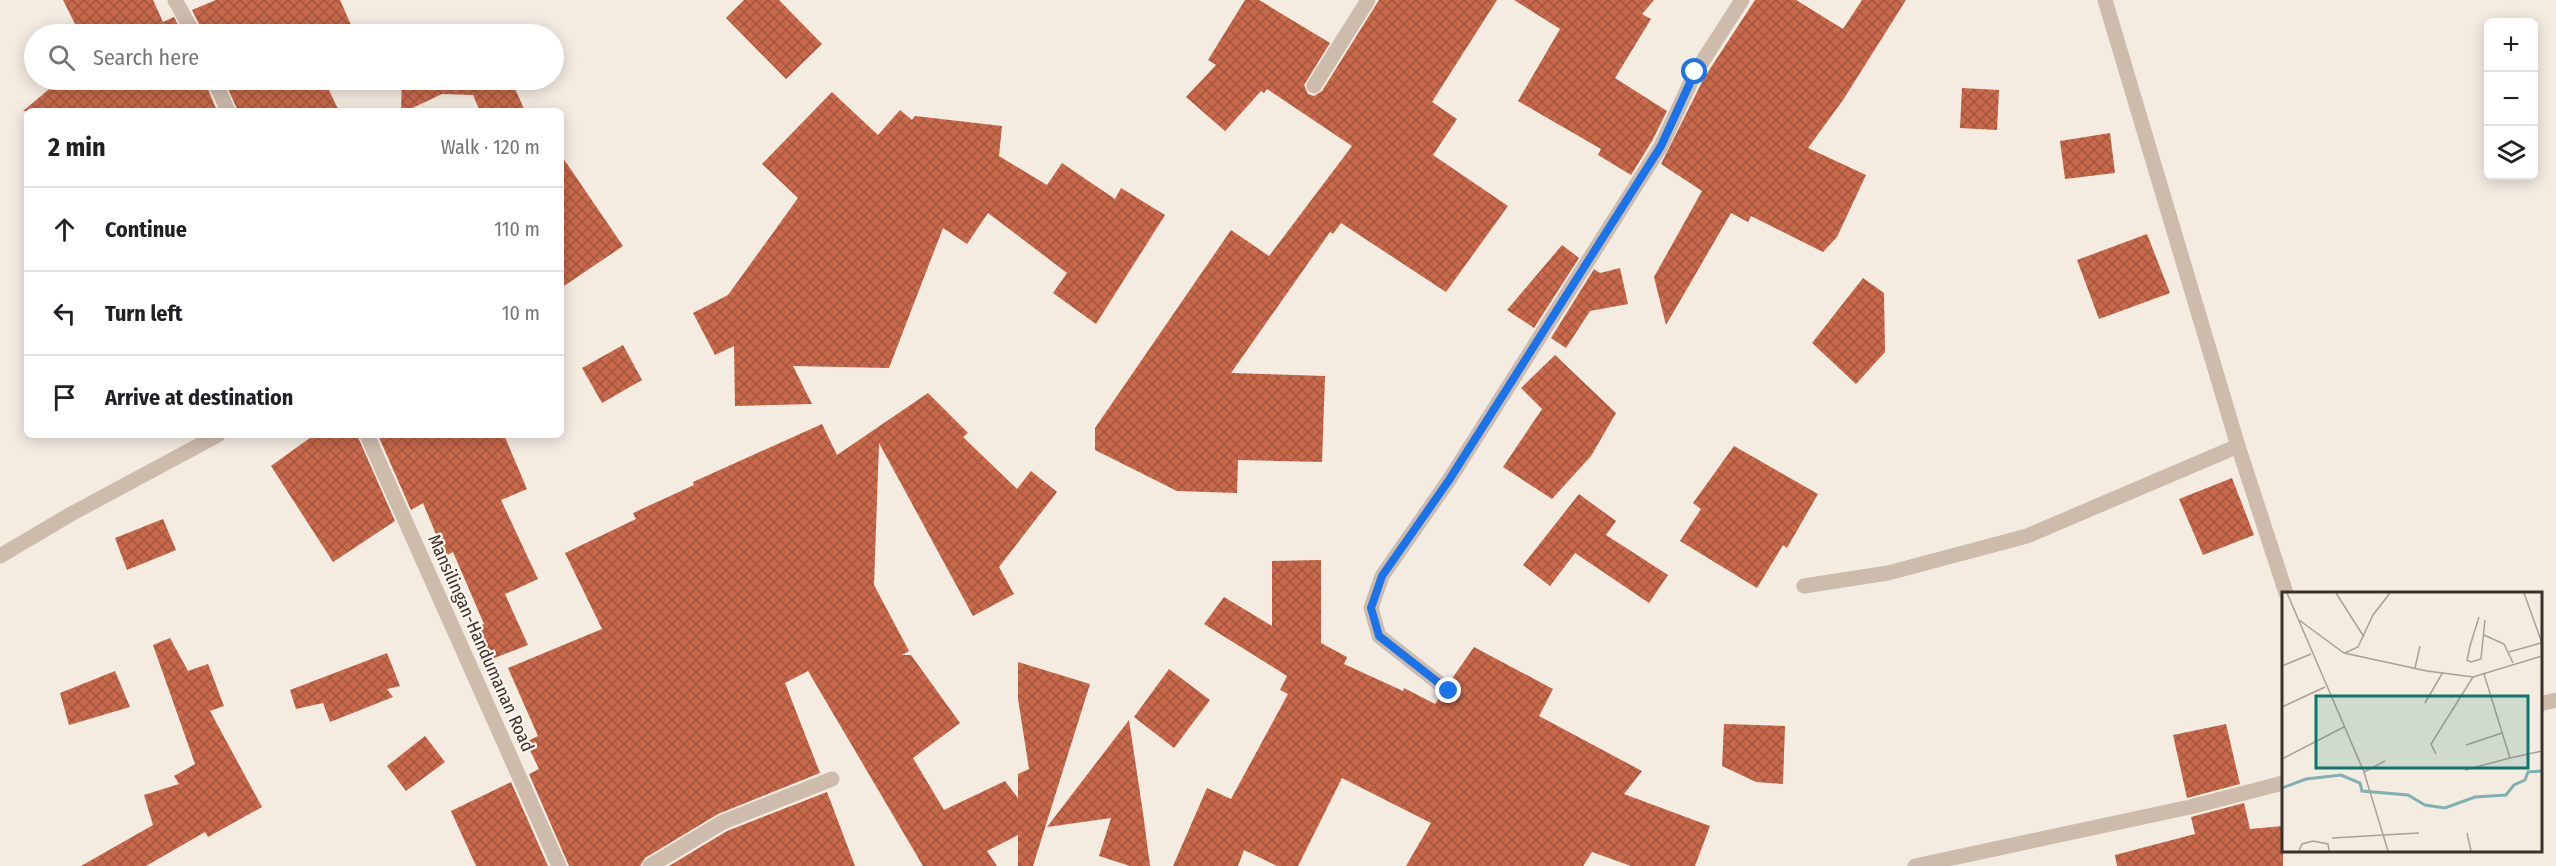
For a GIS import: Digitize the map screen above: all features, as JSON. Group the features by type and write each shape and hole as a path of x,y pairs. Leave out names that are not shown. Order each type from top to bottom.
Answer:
{"street":[{"path":"175,0 188,24"},
{"path":"1314,86 1368,0"},
{"path":"1449,691 1379,636 1371,608 1382,576 1449,480 1661,146 1695,72 1742,0"},
{"path":"2105,0 2238,446 2286,592"},
{"path":"219,90 227,108"},
{"path":"0,556 71,514 212,438"},
{"name":"Mansilingan-Handumanan Road","path":"368,438 560,866"},
{"path":"1804,586 1888,573 2027,536 2238,446"},
{"path":"2541,704 2556,700"},
{"path":"650,866 723,822 832,779"},
{"path":"1915,866 2190,807 2282,783"}],"building":[{"path":"63,0 153,0 163,22 174,17 178,24 75,24"},
{"path":"216,0 340,0 351,24 199,24 192,10"},
{"path":"744,0 779,0 822,44 786,79 726,18"},
{"path":"1245,0 1259,0 1330,43 1304,85 1308,94 1314,96 1322,91 1379,0 1497,0 1432,102 1457,119 1433,155 1508,206 1446,292 1341,223 1333,234 1330,232 1231,373 1325,376 1322,462 1238,460 1237,493 1177,491 1095,450 1095,428 1231,230 1269,256 1352,146 1267,89 1264,93 1261,91 1225,131 1186,97 1216,65 1208,60"},
{"path":"1514,0 1654,0 1642,14 1651,19 1615,78 1667,111 1631,175 1598,155 1601,149 1518,101 1560,29"},
{"path":"1755,0 1796,0 1843,29 1862,0 1906,0 1843,100 1808,148 1866,175 1837,237 1823,252 1751,216 1748,222 1731,213 1666,325 1654,277 1702,191 1661,164 1704,78"},
{"path":"1962,88 1999,90 1997,130 1960,128"},
{"path":"48,90 208,90 216,108 27,108"},
{"path":"229,90 329,90 338,108 237,108"},
{"path":"402,90 516,90 524,108 479,108 473,95 442,94 412,108 401,108"},
{"path":"832,92 878,135 900,110 912,120 915,116 1002,126 999,156 1047,185 1062,163 1115,199 1121,188 1165,215 1096,324 1053,293 1067,273 988,213 967,244 943,228 889,368 793,366 812,404 735,406 734,346 715,355 693,313 728,295 798,198 762,164"},
{"path":"2110,133 2115,173 2065,179 2060,141"},
{"path":"564,159 623,246 564,286"},
{"path":"2147,234 2170,293 2099,319 2077,260"},
{"path":"1562,245 1579,258 1534,328 1507,310"},
{"path":"1620,268 1628,304 1590,311 1566,348 1551,338 1594,269 1600,273"},
{"path":"1863,278 1884,293 1885,352 1856,384 1812,343"},
{"path":"623,345 642,380 602,403 582,368"},
{"path":"1555,355 1616,413 1591,456 1552,499 1503,467 1542,409 1521,388"},
{"path":"928,393 968,433 963,437 1017,489 1031,471 1057,492 999,567 1014,594 973,616 879,443 874,585 909,651 902,655 911,655 960,723 913,758 944,810 1005,781 1018,798 1018,774 1029,769 1018,699 1018,662 1090,684 1033,866 1018,866 1018,835 987,851 997,866 923,866 808,671 785,683 820,773 718,814 645,858 640,866 569,866 529,774 539,769 526,742 538,736 508,668 602,629 565,553 636,519 633,513 694,485 693,482 822,424 837,455"},
{"path":"310,438 358,438 395,521 333,562 271,466"},
{"path":"379,438 505,438 527,489 501,500 538,579 505,594 528,645 489,660 475,628 484,624 453,552 445,556 423,503 411,510"},
{"path":"1734,446 1818,494 1787,548 1783,545 1757,588 1680,541 1701,509 1693,503"},
{"path":"2232,478 2254,535 2203,555 2179,499"},
{"path":"1579,494 1616,521 1606,535 1668,575 1649,603 1575,553 1550,586 1523,565"},
{"path":"163,519 176,550 127,570 115,538"},
{"path":"1321,560 1321,643 1347,657 1344,664 1403,691 1404,688 1435,704 1440,697 1448,701 1457,697 1458,688 1451,680 1474,647 1553,689 1539,716 1642,771 1624,794 1710,826 1695,866 1631,866 1592,852 1583,866 1406,866 1431,823 1342,778 1298,866 1277,866 1244,850 1238,866 1173,866 1207,788 1231,799 1288,694 1280,690 1287,676 1204,624 1224,597 1272,626 1272,561"},
{"path":"170,638 188,671 208,664 224,706 210,711 262,807 208,837 205,832 146,866 81,866 153,825 144,795 179,784 174,776 195,764 153,645"},
{"path":"387,653 400,686 387,689 393,697 330,722 323,703 296,709 290,690"},
{"path":"1169,669 1210,700 1174,748 1134,717"},
{"path":"115,671 130,707 69,725 60,693"},
{"path":"1129,720 1150,866 1130,866 1099,856 1111,818 1047,827"},
{"path":"1724,724 1785,726 1783,784 1756,782 1722,766"},
{"path":"2226,724 2240,784 2187,798 2173,735"},
{"path":"425,736 445,762 406,791 387,766"},
{"path":"511,782 548,866 476,866 451,811"},
{"path":"827,792 855,866 669,866 727,831"},
{"path":"2244,803 2250,829 2282,826 2283,866 2117,866 2115,855 2195,834 2191,817"}],"route":[{"path":"1449,691 1379,636 1371,608 1382,576 1449,480 1661,146 1695,72"}]}
